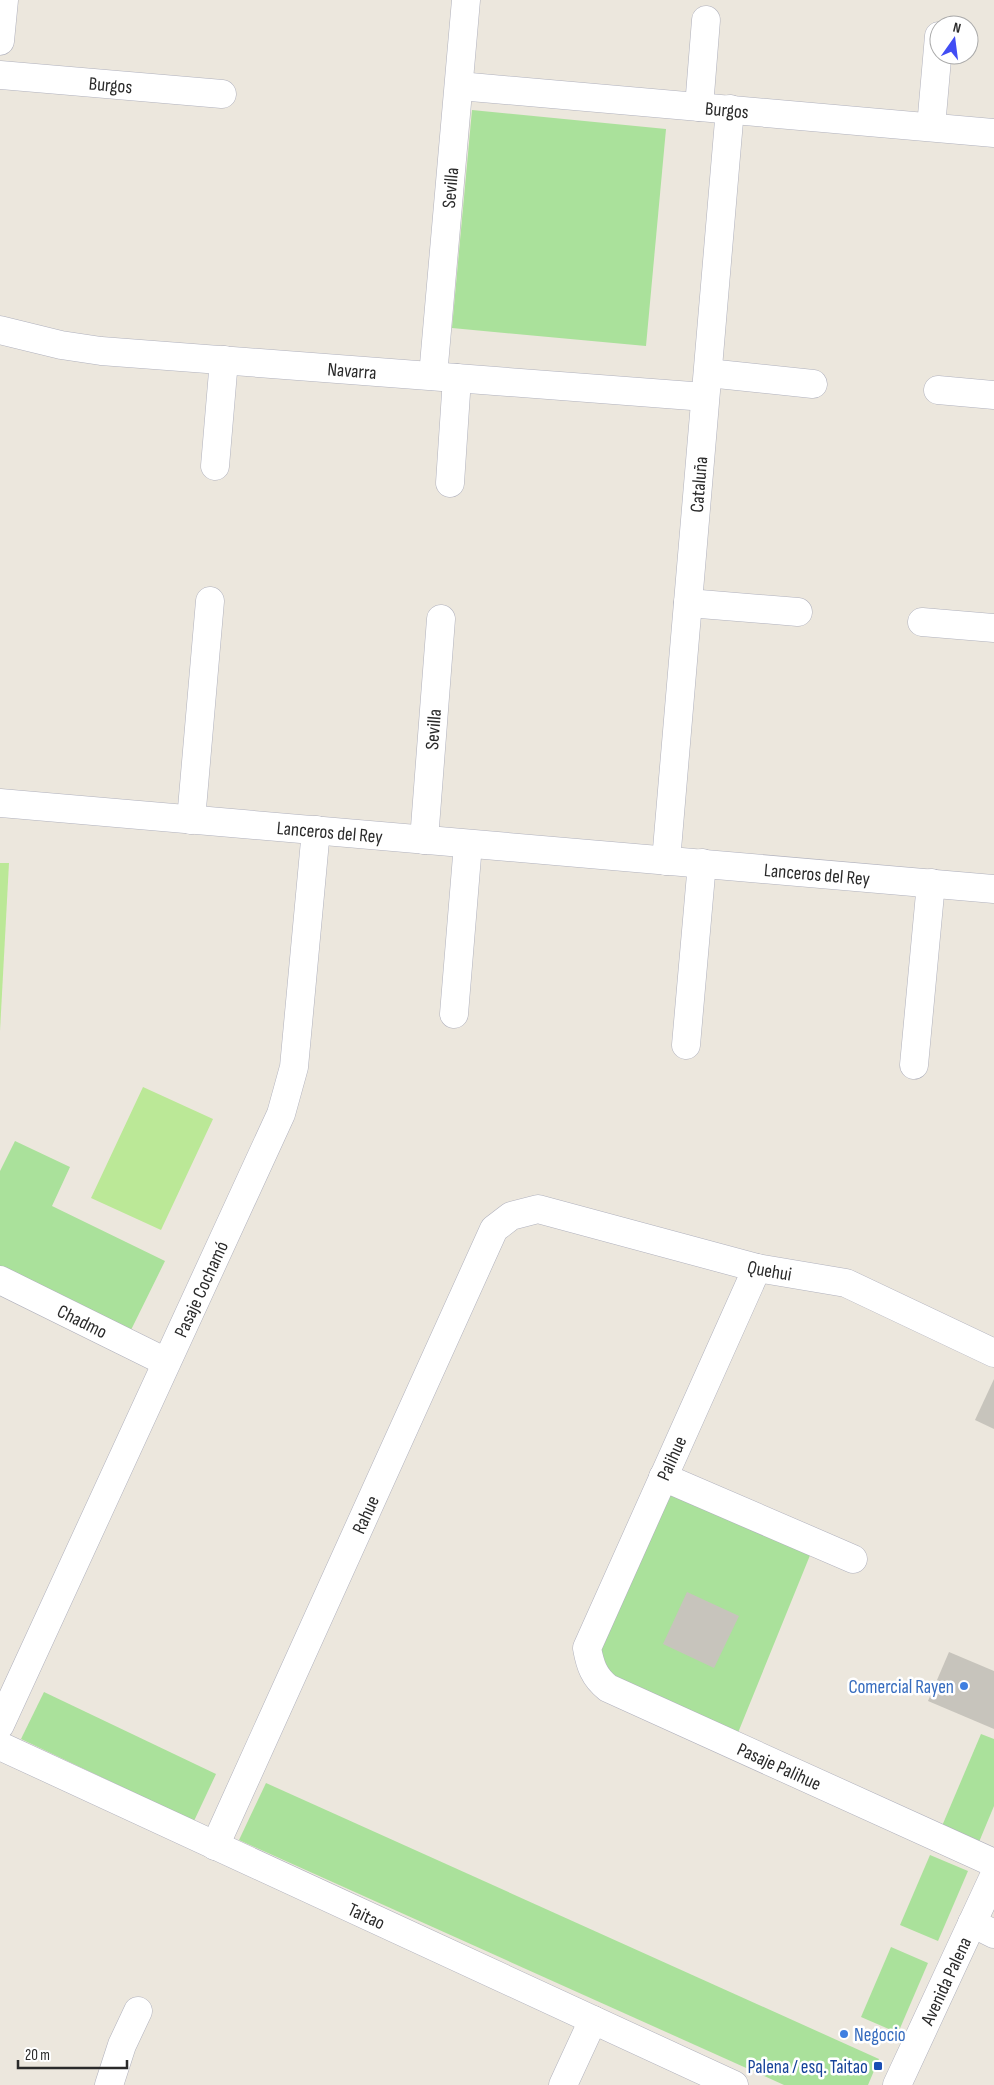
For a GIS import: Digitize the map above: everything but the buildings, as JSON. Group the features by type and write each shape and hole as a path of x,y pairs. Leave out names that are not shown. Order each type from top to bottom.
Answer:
{"street":[{"path":"0,41 4,0"},
{"name":"Sevilla","path":"450,483 445,377 459,86 466,0"},
{"path":"699,107 706,20"},
{"path":"931,127 936,65"},
{"name":"Burgos","path":"0,75 222,94"},
{"name":"Burgos","path":"459,86 994,133"},
{"name":"Cataluña","path":"666,861 730,109"},
{"name":"Navarra","path":"0,330 78,348 445,377 707,385 813,384"},
{"path":"215,466 224,360"},
{"path":"938,390 994,395"},
{"path":"191,820 210,601"},
{"path":"688,603 798,612"},
{"name":"Sevilla","path":"424,840 441,619"},
{"path":"922,622 994,628"},
{"name":"Lanceros del Rey","path":"0,803 994,889"},
{"name":"Pasaje Cochamó","path":"0,1725 166,1362 274,1132 294,1067 316,830"},
{"path":"454,1014 468,844"},
{"path":"686,1045 702,864"},
{"path":"914,1065 931,883"},
{"name":"Quehui","path":"538,1209 757,1268 846,1283 994,1353"},
{"name":"Rahue","path":"214,1846 494,1228 511,1216 538,1209"},
{"name":"Palihue","path":"587,1648 757,1268"},
{"name":"Chadmo","path":"0,1280 166,1362"},
{"path":"662,1477 853,1559"},
{"name":"Pasaje Palihue","path":"587,1648 590,1666 598,1680 608,1688 994,1863"},
{"name":"Taitao","path":"0,1746 734,2085"},
{"name":"Avenida Palena","path":"897,2085 983,1928 994,1876"},
{"path":"109,2085 122,2045 138,2011"},
{"path":"563,2085 593,2020"}],"green space":[{"path":"472,110 666,129 646,346 452,328"},
{"path":"0,863 9,863 0,1031"},
{"path":"143,1087 213,1119 161,1230 91,1198"},
{"path":"15,1141 70,1167 52,1206 165,1261 130,1332 0,1267 0,1171"},
{"path":"663,1477 815,1543 733,1745 590,1665"},
{"path":"44,1692 216,1774 194,1821 21,1739"},
{"path":"981,1734 994,1739 994,1806 979,1842 942,1826"},
{"path":"266,1783 879,2059 868,2085 784,2085 239,1840"},
{"path":"930,1855 968,1871 938,1941 900,1925"},
{"path":"891,1947 928,1963 898,2033 861,2017"}],"place":[{"name":"Comercial Rayen","path":"964,1686"},
{"name":"Negocio","path":"844,2034"},
{"name":"Palena / esq. Taitao","path":"878,2066"}]}
